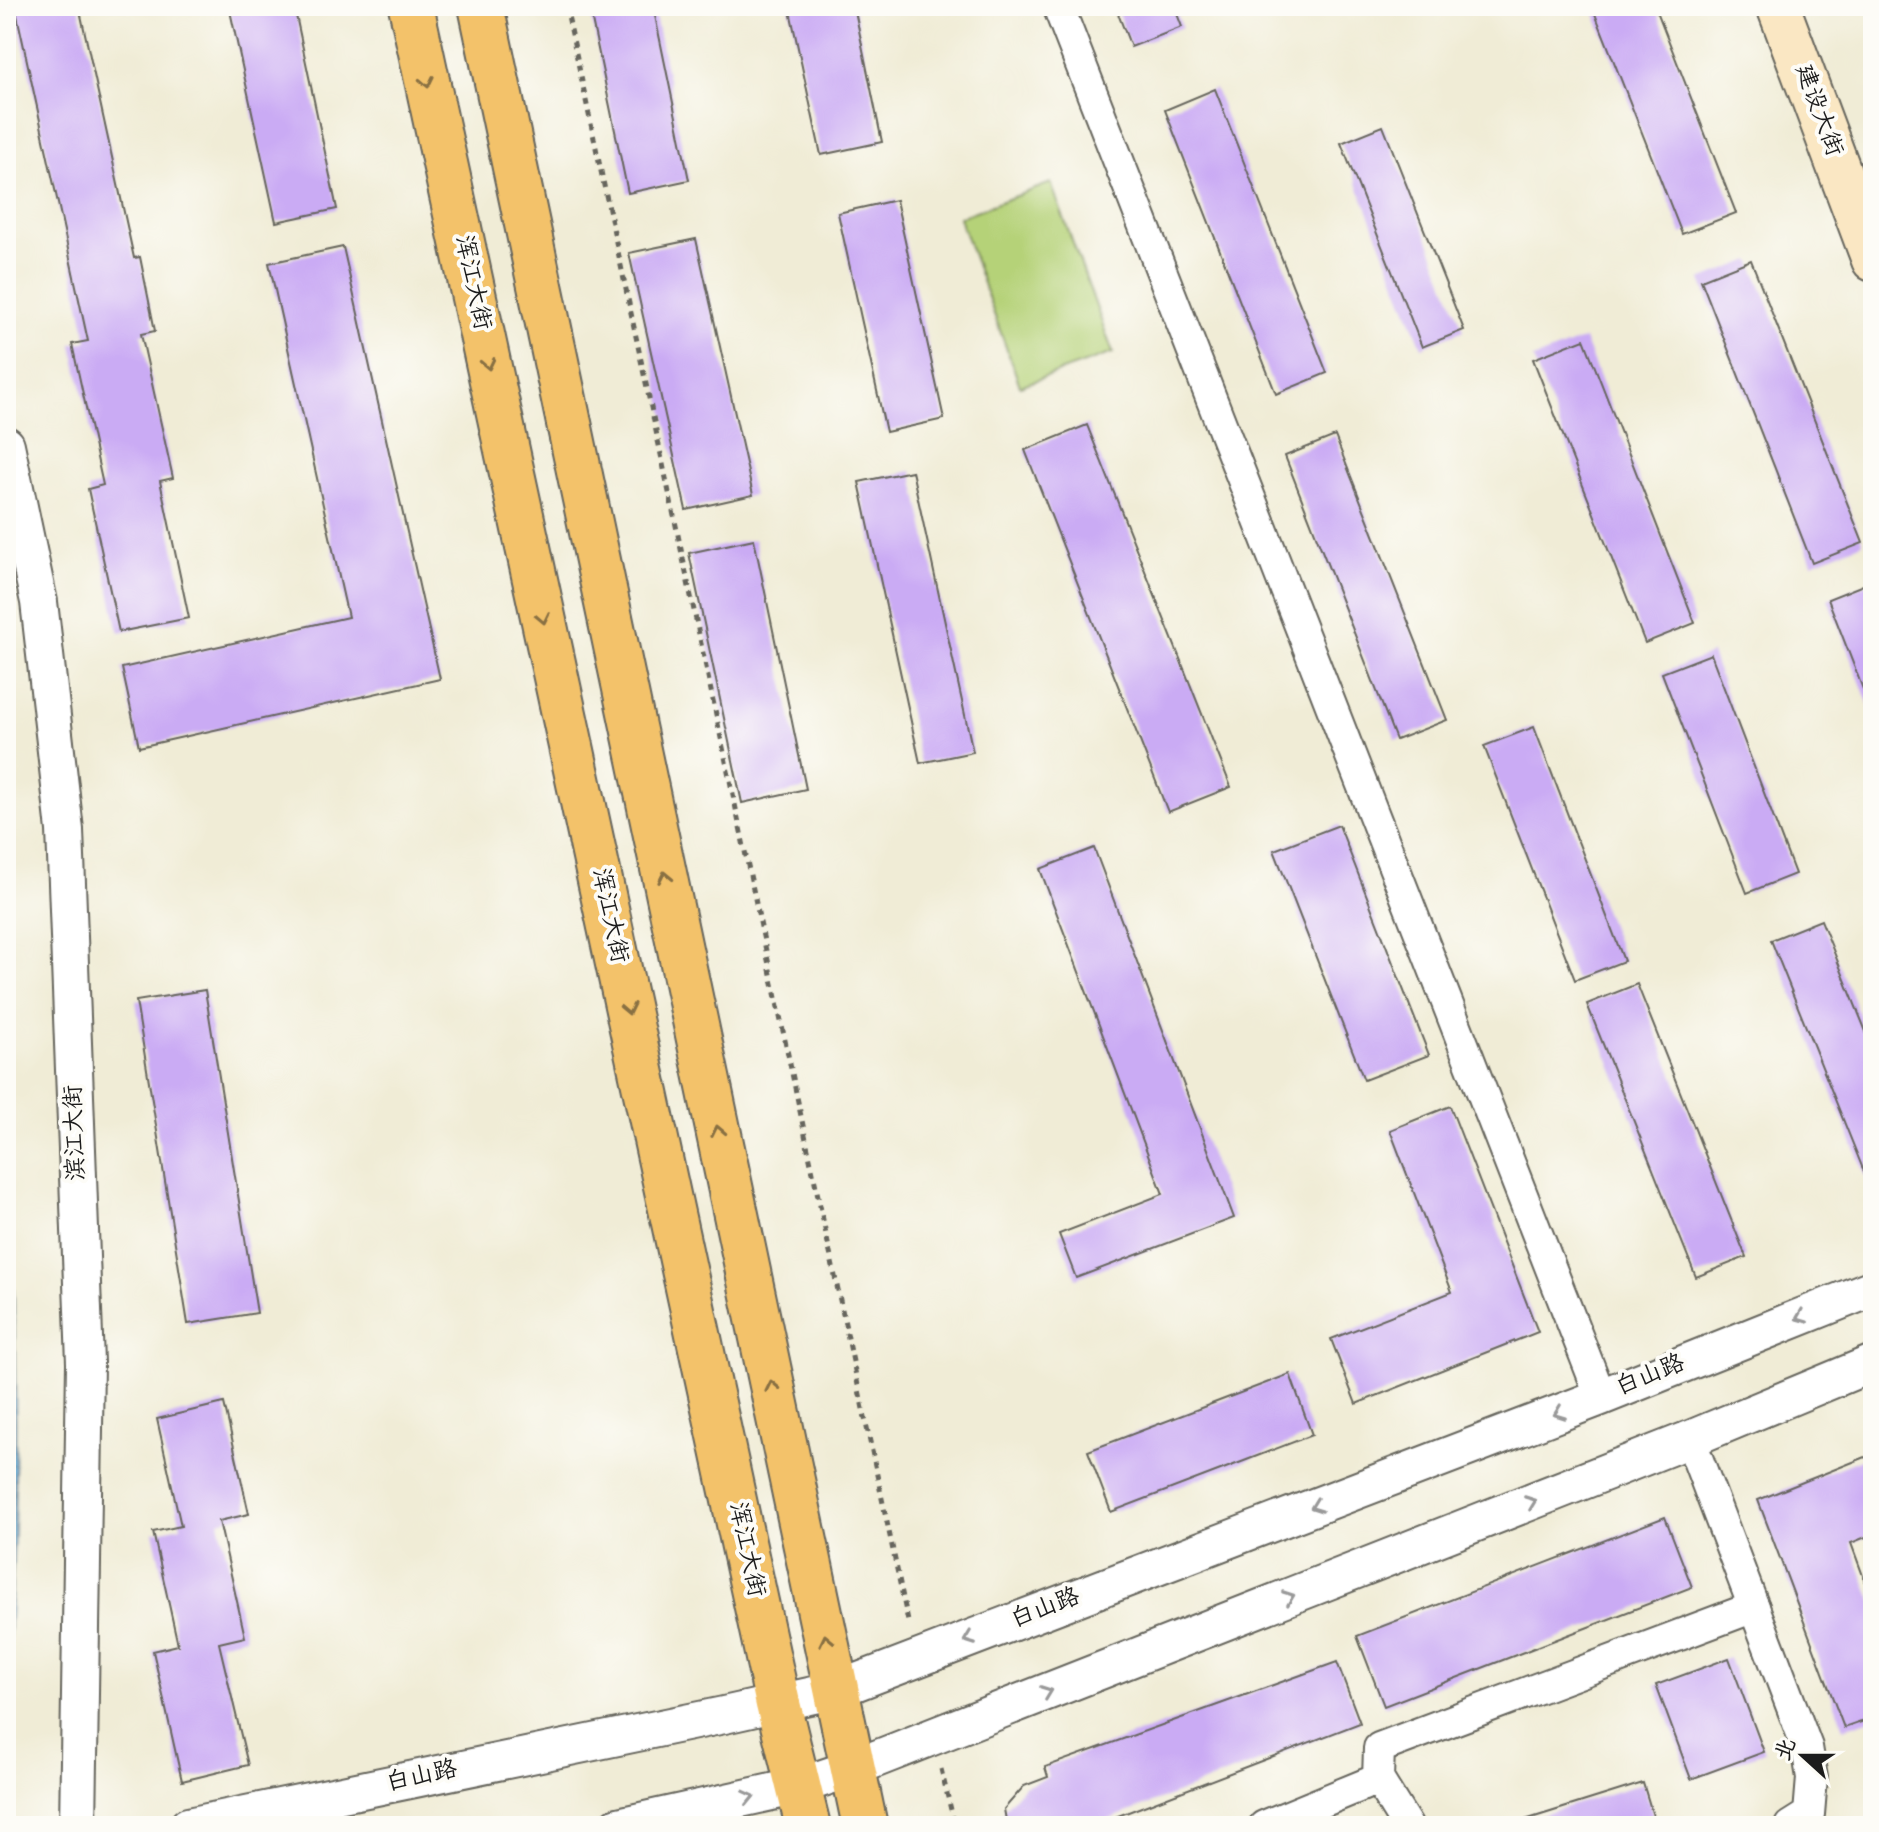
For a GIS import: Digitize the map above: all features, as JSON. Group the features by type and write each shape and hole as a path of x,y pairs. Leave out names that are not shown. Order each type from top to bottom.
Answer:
{"main road":[{"name":"浑江大街","path":"411,6 778,1704 803,1806"},
{"path":"481,6 865,1826"},
{"name":"建设大街","path":"1778,6 1873,260"}],"street":[{"path":"1058,6 1601,1397"},
{"name":"滨江大街","path":"6,445 39,602 65,830 85,1363 78,1826"},
{"name":"白山路","path":"188,1826 836,1690 1601,1397 1873,1288"},
{"path":"618,1826 803,1806 853,1768 1690,1439 1873,1363"},
{"path":"1690,1439 1807,1747 1812,1778 1809,1814 1790,1826"},
{"path":"1407,1826 1378,1779 1379,1748 1754,1607"},
{"path":"1264,1826 1378,1779"}],"path":[{"path":"566,6 916,1659"},
{"path":"933,1737 955,1826"}],"green space":[{"path":"1051,183 1113,353 1020,386 959,217"}],"water":[{"path":"6,1173 13,1295 15,1449 14,1541 6,1677"}],"building":[{"path":"15,6 79,6 134,258 140,257 155,331 141,334 173,478 160,481 189,618 119,632 88,489 103,485 72,344 88,341"},
{"path":"229,6 294,6 337,209 276,222"},
{"path":"589,6 653,6 689,180 628,193"},
{"path":"789,6 854,6 882,142 821,155"},
{"path":"1115,6 1174,6 1182,27 1131,47"},
{"path":"1592,6 1655,6 1736,213 1682,234"},
{"path":"1215,89 1327,373 1276,394 1165,110"},
{"path":"1383,126 1464,330 1422,347 1341,143"},
{"path":"896,200 944,419 886,432 838,213"},
{"path":"696,239 753,495 686,510 629,253"},
{"path":"343,247 440,679 139,747 122,668 348,617 269,263"},
{"path":"1751,260 1863,543 1812,563 1701,280"},
{"path":"1584,339 1695,623 1645,643 1533,359"},
{"path":"1087,425 1231,787 1168,812 1025,450"},
{"path":"1335,436 1447,720 1396,740 1285,456"},
{"path":"912,471 973,752 920,763 859,482"},
{"path":"754,539 806,789 742,803 689,553"},
{"path":"1873,581 1873,715 1828,599"},
{"path":"1711,654 1795,874 1747,893 1662,673"},
{"path":"1534,727 1624,961 1575,980 1484,746"},
{"path":"1339,825 1429,1055 1364,1080 1274,850"},
{"path":"1094,848 1234,1218 1076,1278 1059,1234 1163,1194 1040,869"},
{"path":"1821,920 1873,1049 1873,1194 1771,940"},
{"path":"1637,984 1746,1257 1696,1277 1587,1004"},
{"path":"205,990 257,1313 188,1324 136,1001"},
{"path":"1450,1106 1538,1332 1356,1404 1331,1339 1452,1292 1390,1130"},
{"path":"1290,1374 1312,1435 1111,1512 1088,1451"},
{"path":"224,1403 249,1514 219,1521 245,1637 219,1643 248,1765 182,1781 153,1651 178,1645 153,1532 181,1526 157,1419"},
{"path":"1873,1454 1873,1534 1851,1543 1873,1603 1873,1718 1844,1728 1758,1500"},
{"path":"1665,1517 1692,1587 1384,1706 1357,1636"},
{"path":"1729,1658 1764,1752 1691,1779 1656,1685"},
{"path":"1337,1662 1360,1723 1092,1826 1007,1826 1004,1809 1024,1786 1048,1777 1045,1767"},
{"path":"1643,1783 1656,1826 1509,1826 1509,1825"}]}
